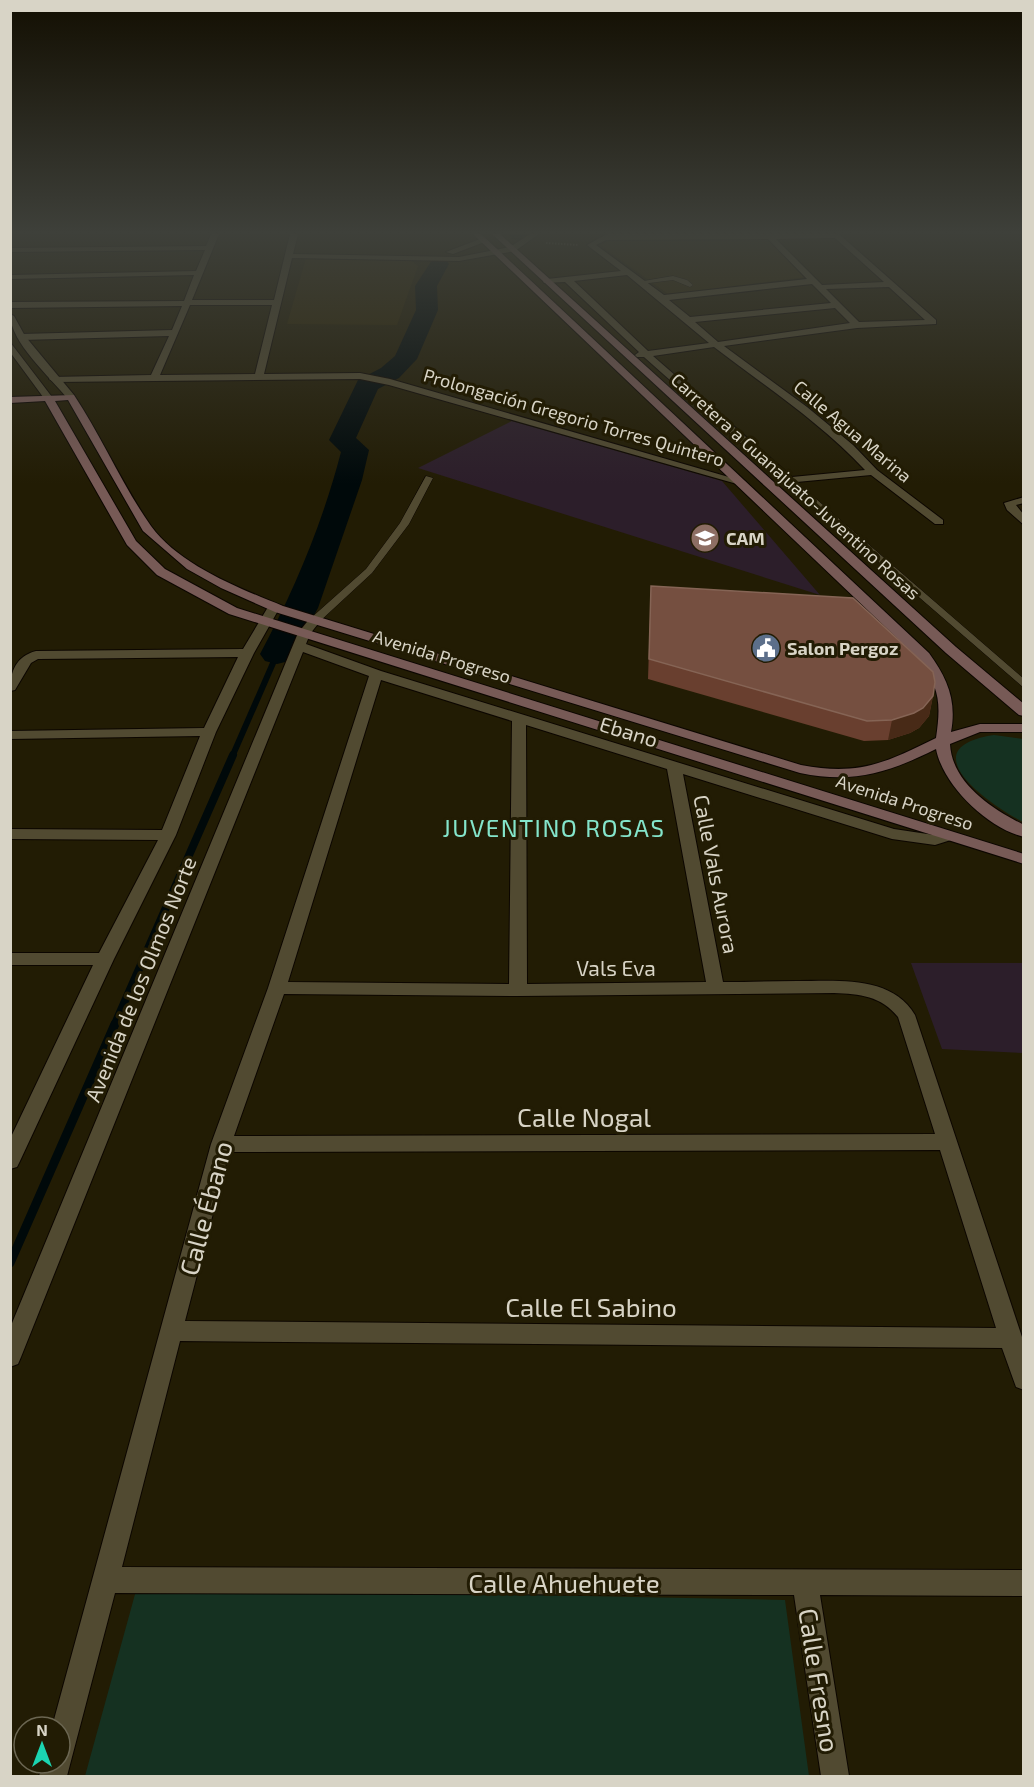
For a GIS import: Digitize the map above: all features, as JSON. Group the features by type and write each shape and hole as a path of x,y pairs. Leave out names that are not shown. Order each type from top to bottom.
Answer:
{"main road":[{"name":"Carretera a Guanajuato-Juventino Rosas","path":"564,317 924,656 944,688 947,714 943,739"},
{"name":"Carretera a Guanajuato-Juventino Rosas","path":"587,317 951,650 1021,708"},
{"path":"10,400 72,400"},
{"name":"Avenida Progreso","path":"72,400 147,529 160,543 209,579 276,608 305,630 978,845"},
{"path":"10,406 49,401"},
{"name":"Avenida Progreso","path":"49,401 122,528 144,557 182,585 233,611 266,623 305,630 688,734 802,770 841,774 876,770 964,730 981,727 1023,728"},
{"path":"676,750 688,734"},
{"path":"943,739 945,758 955,778 980,804 999,819 1023,832"},
{"path":"978,845 1023,851"},
{"path":"978,845 1023,860"}],"street":[{"name":"Avenida Progreso","path":"11,317 21,337 72,400"},
{"path":"154,378 182,317"},
{"path":"259,376 273,317"},
{"path":"607,317 790,481 873,472"},
{"name":"Calle Agua Marina","path":"685,317 718,346 804,409 849,447 873,472 939,522"},
{"path":"688,320 714,317"},
{"path":"849,317 857,325"},
{"path":"629,357 857,325 933,322 928,317"},
{"path":"21,337 175,333"},
{"name":"Avenida Progreso","path":"10,345 49,401"},
{"name":"Prolongación Gregorio Torres Quintero","path":"54,379 363,376 741,482"},
{"path":"1023,500 1010,503 1011,508 1023,522"},
{"name":"Avenida de los Olmos Norte","path":"10,1161 105,959 168,835 209,732 247,653 276,608"},
{"name":"Avenida de los Olmos Norte","path":"10,1357 305,630"},
{"name":"Ebano","path":"305,630 376,674 892,834 934,840 948,836"},
{"path":"10,687 26,660 36,655 247,653"},
{"name":"Calle Ébano","path":"69,1715 221,1144 277,988 376,674"},
{"path":"518,990 519,719"},
{"path":"10,735 209,732"},
{"name":"Calle Vals Aurora","path":"674,767 716,989"},
{"path":"10,834 168,835"},
{"path":"10,959 105,959"},
{"name":"Vals Eva","path":"277,988 518,990 852,987 887,996 906,1015 1023,1380"},
{"name":"Calle Nogal","path":"221,1144 946,1142"},
{"name":"Calle El Sabino","path":"171,1331 1010,1338"},
{"name":"Calle Ahuehuete","path":"104,1580 1023,1583"},
{"name":"Calle Fresno","path":"805,1584 835,1776"}],"lane":[{"path":"305,630 369,571 404,524 429,478"},
{"path":"790,481 1023,684"}],"shaded area":[{"path":"289,317 400,317 397,325 287,324"},
{"name":"CAM","path":"512,421 722,481 820,595 418,468"},
{"path":"911,963 1023,963 1023,1053 942,1049"}],"green space":[{"path":"994,735 1023,739 1023,822 992,803 977,790 964,777 957,764 958,752 969,742"},
{"path":"137,1587 785,1600 809,1776 85,1776"}],"building":[{"name":"Salon Pergoz","path":"651,586 853,598 933,672 935,682 933,696 923,708 914,713 892,720 867,721 649,659"}],"waterway":[{"path":"277,654 301,608 348,480 355,450 342,440 367,385 390,373 405,359 424,317"},
{"path":"232,757 277,654"},
{"path":"114,1026 233,755"},
{"path":"10,1263 115,1024"}],"place":[{"name":"CAM","path":"705,538"},
{"name":"Salon Pergoz","path":"766,648"}],"district":[{"name":"JUVENTINO ROSAS","path":"554,827"}]}
